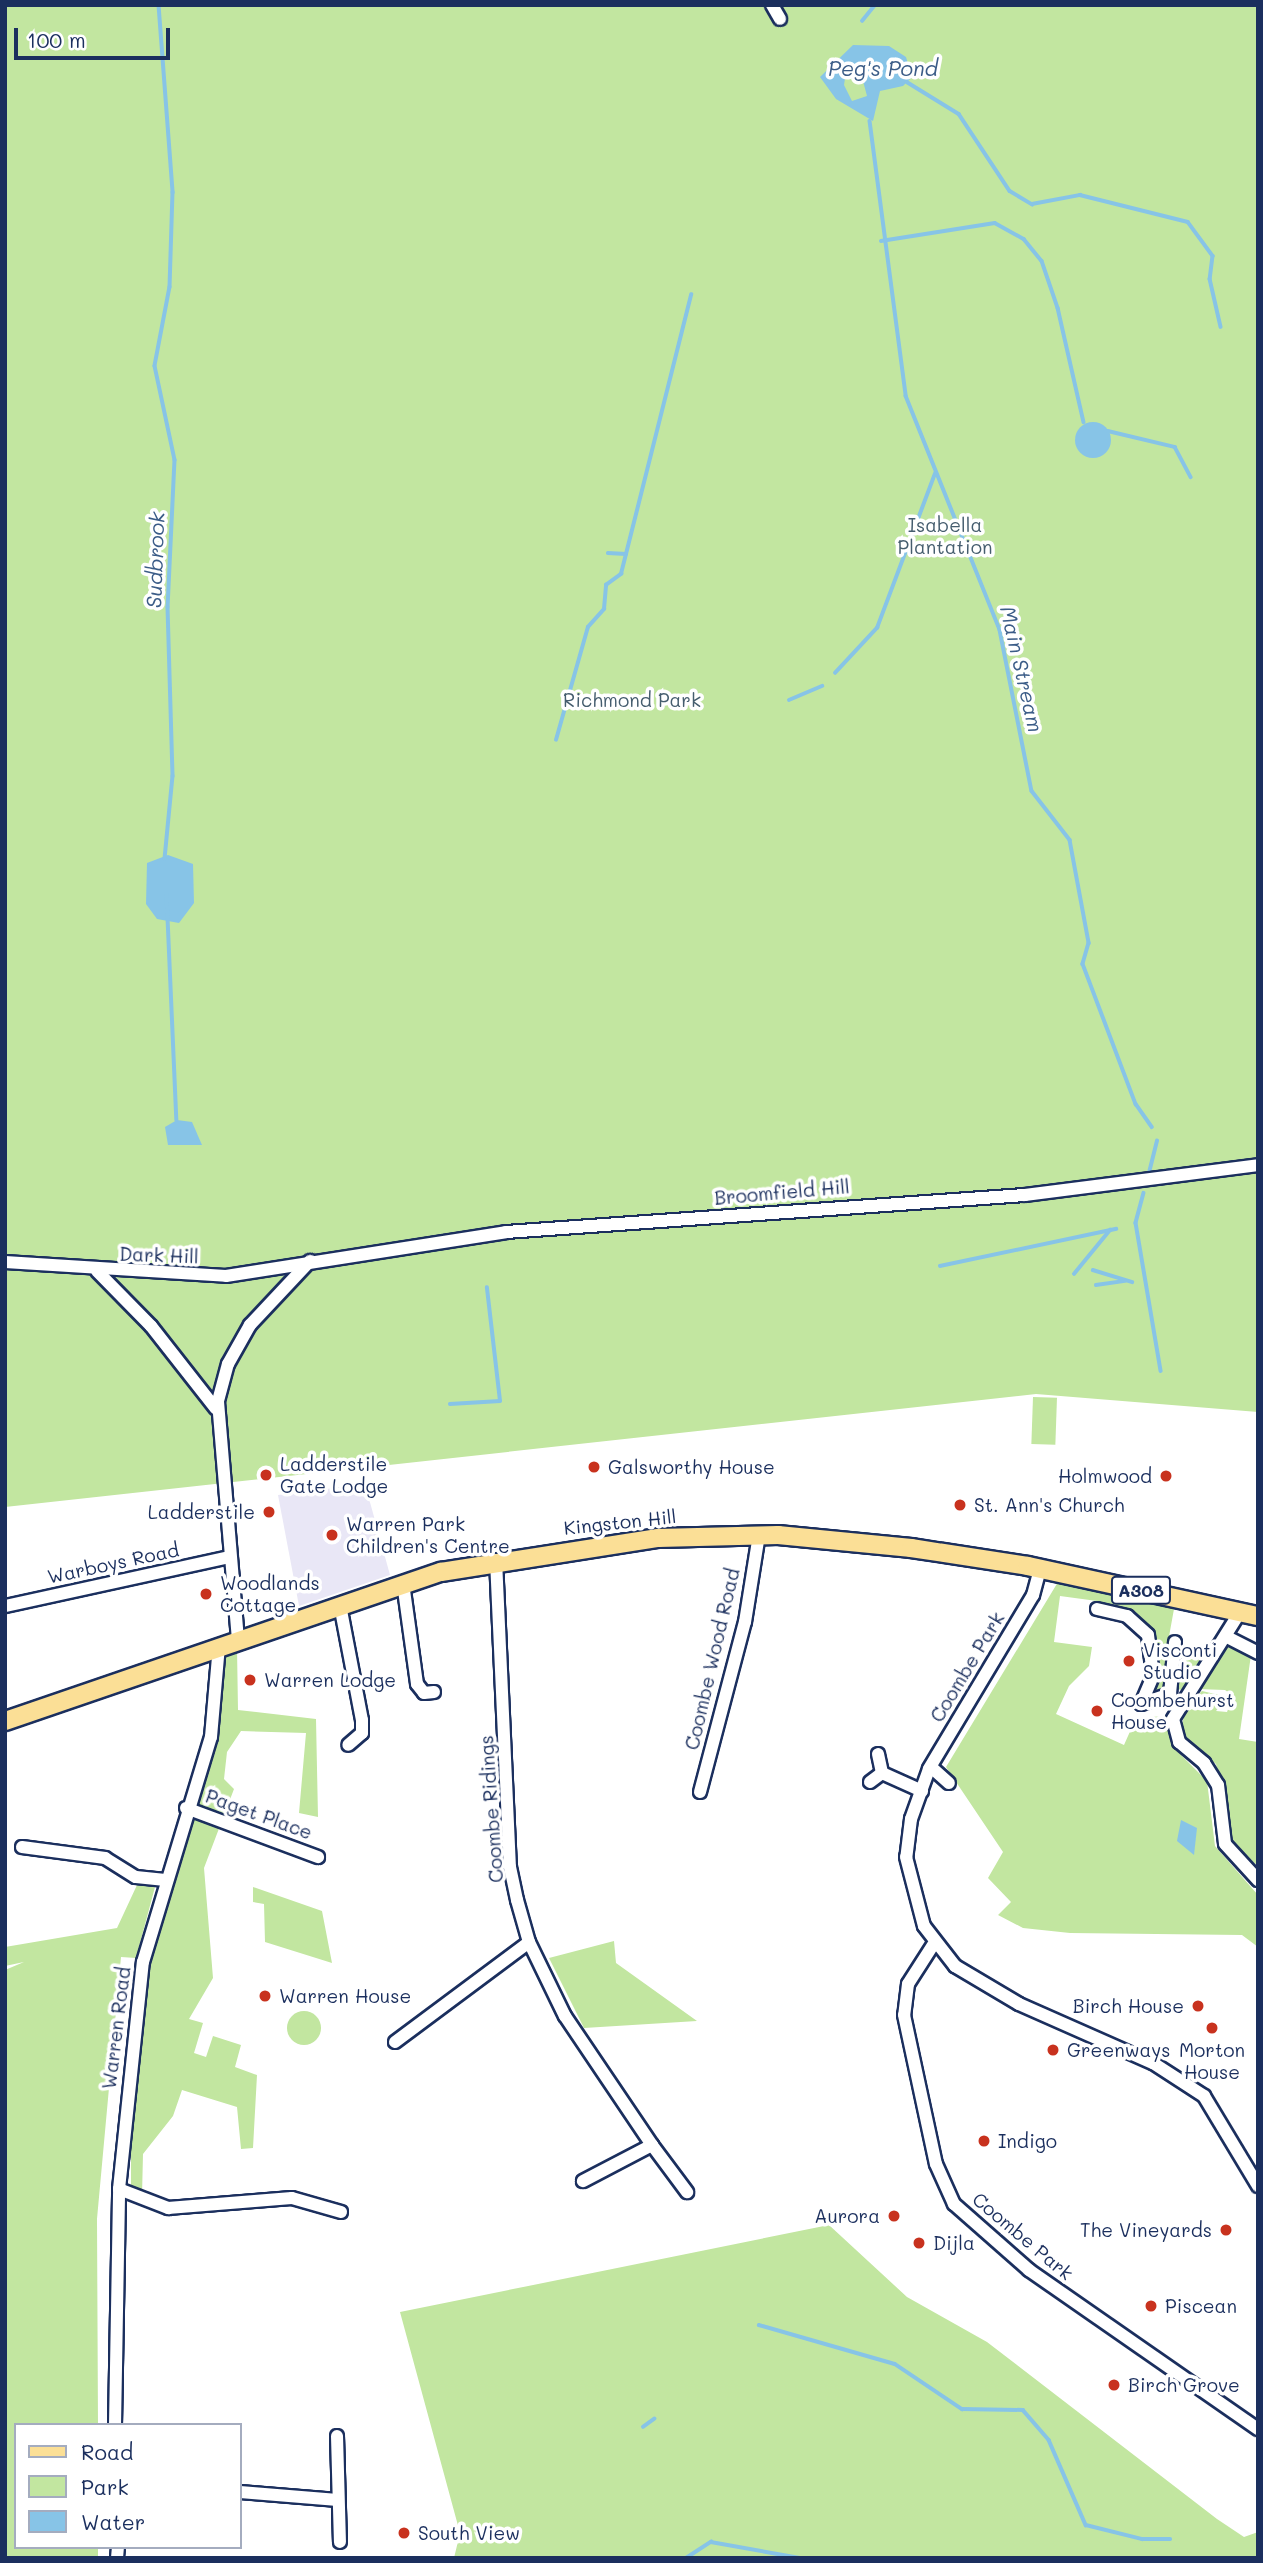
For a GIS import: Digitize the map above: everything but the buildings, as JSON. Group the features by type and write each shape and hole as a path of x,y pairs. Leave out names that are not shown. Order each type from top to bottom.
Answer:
{"main road":[{"name":"Kingston Hill","path":"5,1721 403,1583 496,1560 658,1538 759,1535 911,1548 1040,1569 1258,1616"}],"street":[{"path":"772,5 780,19"},
{"name":"Broomfield Hill","path":"310,1261 506,1232 1025,1195 1258,1165"},
{"path":"238,1640 216,1409 240,1340 310,1261"},
{"name":"Dark Hill","path":"5,1262 97,1271 226,1276 310,1261"},
{"path":"97,1271 151,1326 216,1409"},
{"name":"Coombe Wood Road","path":"700,1792 745,1622 759,1535"},
{"name":"Warboys Road","path":"5,1606 229,1557"},
{"name":"Coombe Ridings","path":"496,1560 510,1867 528,1941 605,2083 687,2192"},
{"name":"Coombe Park","path":"1040,1569 1032,1595 930,1767 906,1857 933,1945 908,1984 904,2015 936,2164 954,2204 1028,2270 1258,2429"},
{"path":"403,1583 417,1684 424,1693 434,1692"},
{"path":"340,1605 362,1720 362,1733 348,1745"},
{"path":"1097,1609 1127,1616 1148,1635 1153,1676 1141,1704 1158,1703 1177,1695 1227,1637 1240,1612"},
{"path":"1227,1637 1258,1653"},
{"path":"1175,1642 1177,1695 1173,1719 1179,1742 1211,1771 1225,1844 1258,1880"},
{"name":"Warren Road","path":"115,2423 119,2189 143,1962 163,1880 211,1737 219,1646"},
{"path":"878,1754 882,1773"},
{"path":"930,1767 949,1783"},
{"path":"870,1782 882,1773"},
{"path":"882,1773 922,1791"},
{"name":"Paget Place","path":"186,1808 318,1857"},
{"path":"22,1847 105,1858 136,1877 163,1880"},
{"path":"395,2042 528,1941"},
{"path":"933,1945 955,1966 1019,2004 1153,2063 1204,2096 1258,2186"},
{"path":"583,2181 652,2145"},
{"path":"119,2189 168,2208 292,2197 341,2212"},
{"path":"337,2436 340,2542"},
{"path":"242,2492 338,2500"}],"shaded area":[{"name":"Warren Park Children's Centre","path":"365,1484 390,1575 299,1606 278,1495"}],"green space":[{"name":"Richmond Park","path":"5,5 1258,5 1258,1412 1036,1394 5,1507"},
{"path":"1033,1397 1057,1398 1055,1445 1031,1444"},
{"path":"1058,1582 1174,1609 1168,1642 1210,1652 1181,1690 1169,1686 1155,1698 1147,1689 1148,1631 1097,1601 1060,1596 1054,1642 1092,1647 1089,1666 1069,1686 1056,1714 1124,1745 1136,1718 1166,1716 1174,1748 1207,1781 1215,1846 1258,1895 1258,1947 1242,1935 1070,1933 1023,1928 998,1915 1011,1902 988,1878 1003,1852 946,1767"},
{"path":"1228,1641 1251,1655 1239,1739 1258,1742 1258,1866 1231,1843 1216,1764 1189,1744 1181,1728 1187,1705 1202,1691 1228,1697 1216,1711 1227,1712 1233,1696 1225,1690 1198,1689"},
{"path":"237,1648 238,1710 316,1719 318,1817 299,1813 306,1733 241,1731 227,1752 224,1779 234,1789 204,1868 213,1978 189,2019 203,2023 194,2053 206,2057 213,2036 241,2045 235,2067 257,2075 253,2148 241,2149 237,2107 182,2090 173,2116 143,2154 142,2196 131,2190 131,2123 153,1945 225,1653"},
{"path":"137,1885 155,1887 136,1958 121,1957 97,2219 98,2423 14,2423 14,2549 98,2549 98,2558 5,2558 5,1970 24,1962 5,1966 5,1947 117,1928"},
{"path":"253,1887 322,1911 332,1963 265,1942 264,1904 253,1902"},
{"path":"614,1941 616,1963 697,2021 584,2028 549,1958"},
{"path":"304,2011 316,2016 321,2028 316,2040 304,2045 292,2040 287,2028 292,2016"},
{"path":"829,2225 907,2297 987,2342 1217,2519 1244,2537 1258,2532 1258,2558 454,2558 460,2533 400,2312"}],"water":[{"name":"Peg's Pond","path":"853,45 889,46 906,57 912,77 903,86 880,91 873,121 836,99 820,77","holes":["847,66 859,66 867,96 852,101 844,85"]},
{"path":"1093,422 1106,427 1111,440 1106,453 1093,458 1080,453 1075,440 1080,427"},
{"path":"168,855 193,864 194,903 179,923 157,919 146,904 147,863"},
{"path":"177,1120 192,1122 202,1145 168,1145 165,1127"},
{"path":"1181,1820 1197,1828 1194,1855 1177,1841"}],"waterway":[{"name":"Sudbrook","path":"159,5 173,192 170,287 155,366 175,460 168,607 173,776 165,859"},
{"path":"862,21 875,5"},
{"path":"907,82 959,114 1010,191 1032,204 1080,195 1188,222 1213,256 1210,279 1221,327"},
{"name":"Main Stream","path":"870,121 906,396 1000,630 1032,791 1070,840 1089,943 1083,964 1136,1104 1152,1127"},
{"path":"881,241 995,223 1024,239 1042,261 1058,308 1084,422"},
{"path":"556,740 588,627 604,609 606,585 621,574 691,295"},
{"path":"1108,431 1175,447 1191,477"},
{"path":"835,673 877,628 935,474"},
{"path":"608,553 626,554"},
{"path":"789,700 822,686"},
{"name":"Sudbrook","path":"167,895 177,1120"},
{"path":"1149,1173 1157,1141"},
{"path":"1144,1193 1136,1223 1161,1371"},
{"path":"940,1266 1116,1229"},
{"path":"1074,1274 1110,1230"},
{"path":"1093,1270 1132,1282"},
{"path":"1096,1285 1125,1281"},
{"path":"450,1404 500,1401 487,1288"},
{"path":"759,2325 895,2364 962,2409 1023,2410 1049,2440 1086,2525 1142,2539 1170,2539"},
{"path":"643,2427 654,2419"},
{"path":"686,2558 711,2542 800,2558"}],"place":[{"name":"Galsworthy House","path":"594,1467"},
{"name":"Ladderstile Gate Lodge","path":"266,1475"},
{"name":"Holmwood","path":"1166,1476"},
{"name":"St. Ann's Church","path":"960,1505"},
{"name":"Ladderstile","path":"269,1512"},
{"name":"Warren Park Children's Centre","path":"332,1535"},
{"name":"Woodlands Cottage","path":"206,1594"},
{"name":"Visconti Studio","path":"1129,1661"},
{"name":"Warren Lodge","path":"250,1680"},
{"name":"Coombehurst House","path":"1097,1711"},
{"name":"Warren House","path":"265,1996"},
{"name":"Birch House","path":"1198,2006"},
{"name":"Morton House","path":"1212,2028"},
{"name":"Greenways","path":"1053,2050"},
{"name":"Indigo","path":"984,2141"},
{"name":"Aurora","path":"894,2216"},
{"name":"The Vineyards","path":"1226,2230"},
{"name":"Dijla","path":"919,2243"},
{"name":"Piscean","path":"1151,2306"},
{"name":"Birch Grove","path":"1114,2385"},
{"name":"South View","path":"404,2533"}],"park label":[{"name":"Isabella Plantation","path":"945,536"}]}
